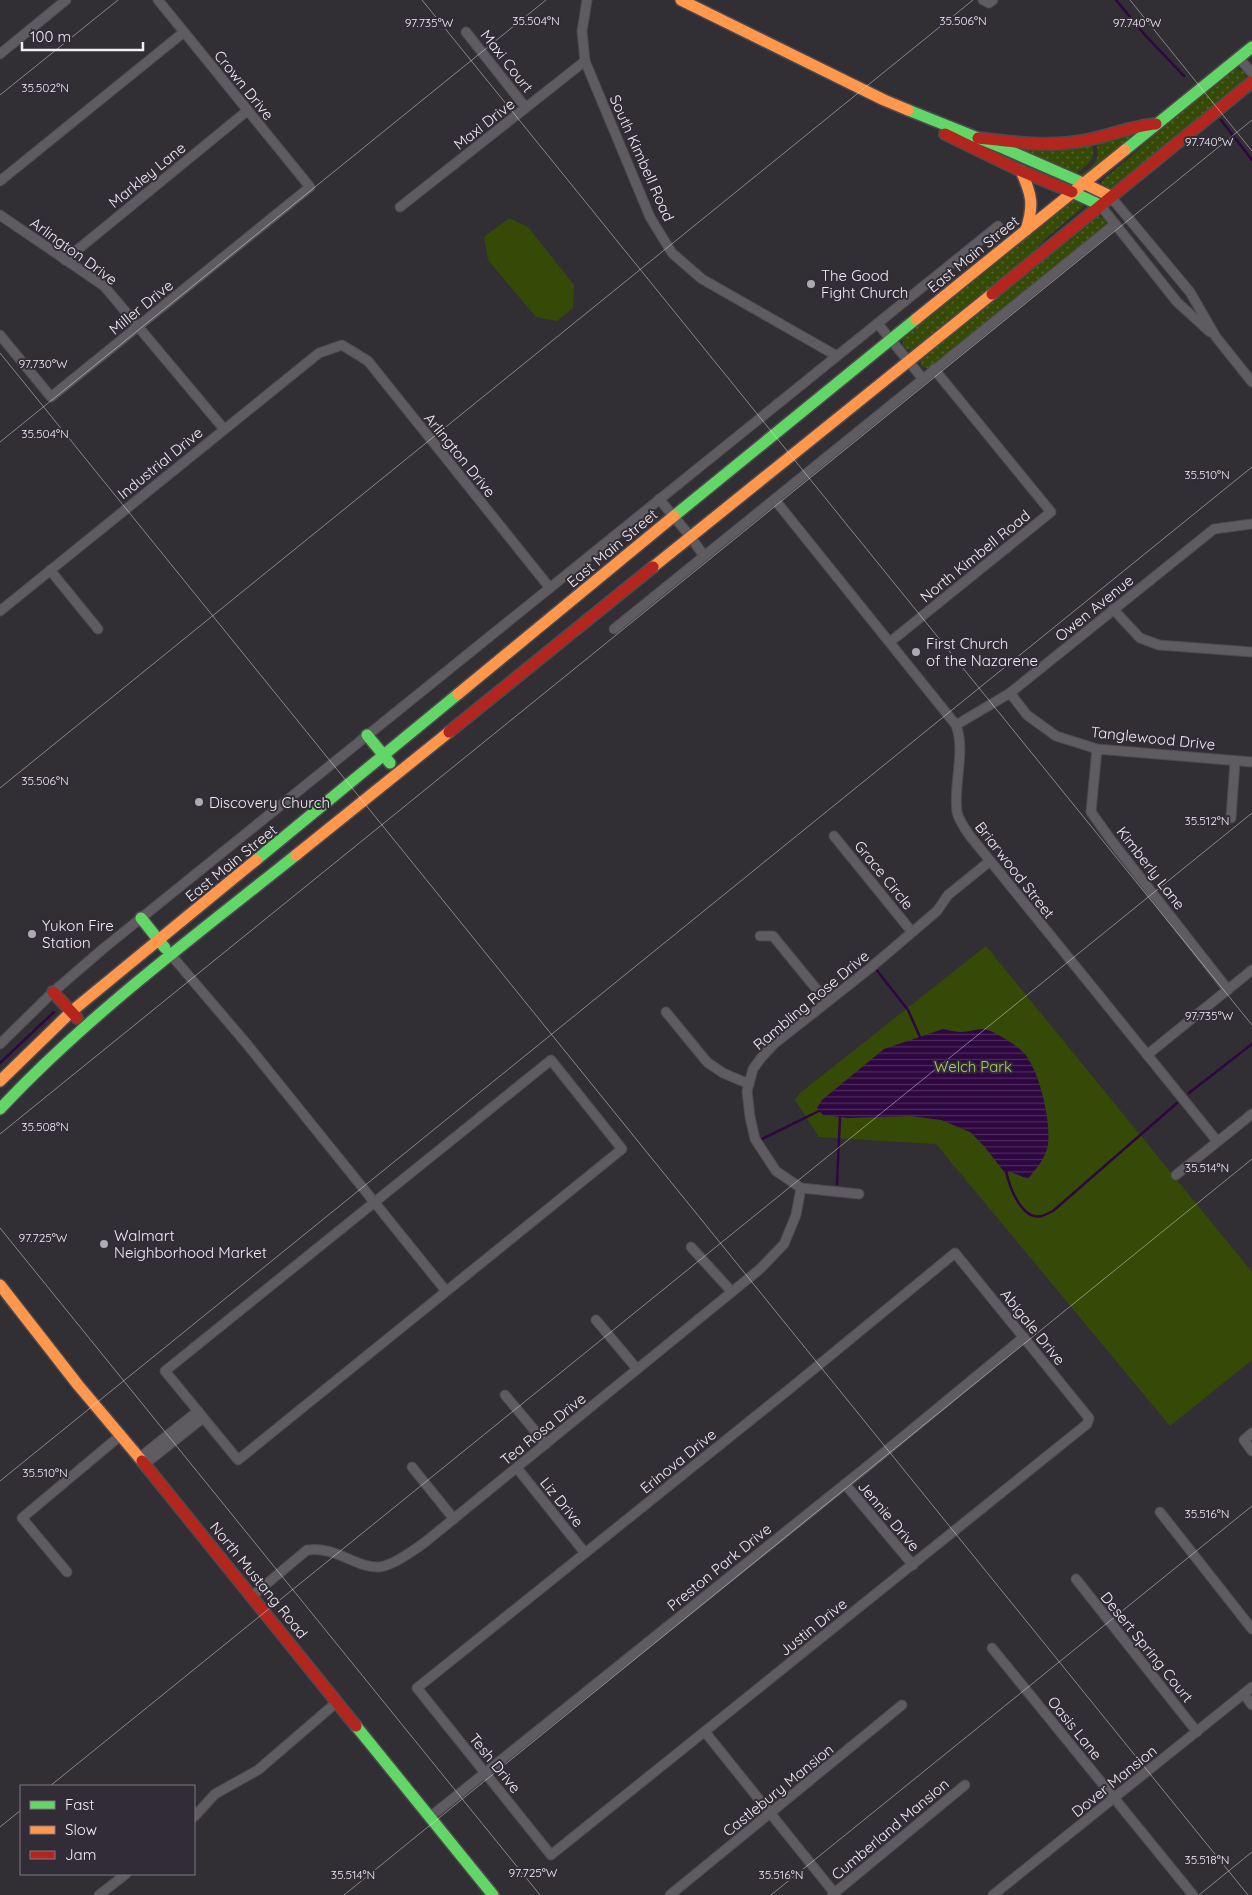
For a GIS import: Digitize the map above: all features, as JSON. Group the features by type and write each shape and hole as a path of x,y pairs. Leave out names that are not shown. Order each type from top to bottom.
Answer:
{"main road":[{"path":"681,0 892,104 928,125 1021,171 1100,205"},
{"name":"East Main Street","path":"0,1081 72,1011 674,516 1252,47"},
{"path":"0,1109 85,1026 171,955 908,362 1252,82"},
{"path":"892,104 978,138 1110,196"},
{"path":"978,138 1029,144 1068,144 1093,139 1140,124 1156,124"},
{"path":"1021,171 1033,198 1032,211 1026,230"},
{"path":"367,735 397,772"},
{"path":"141,918 171,955"},
{"path":"53,992 85,1026"},
{"name":"North Mustang Road","path":"0,1285 78,1385 252,1596 493,1895"}],"street":[{"path":"0,54 66,0"},
{"name":"Crown Drive","path":"158,0 310,187"},
{"name":"South Kimbell Road","path":"587,0 582,31 585,61 650,217 672,252 702,279 837,356"},
{"path":"0,181 184,32"},
{"name":"Maxi Court","path":"466,32 526,108"},
{"path":"1238,57 1252,73"},
{"name":"Maxi Drive","path":"400,207 585,61"},
{"name":"Markley Lane","path":"66,260 247,111"},
{"name":"Miller Drive","path":"0,335 51,397 310,187"},
{"path":"1110,196 1187,288 1216,337 1252,382"},
{"path":"1100,205 1174,299 1216,337"},
{"name":"Arlington Drive","path":"0,215 104,286 224,428"},
{"path":"614,629 1115,224"},
{"name":"East Main Street","path":"0,1044 53,992 104,948 998,226"},
{"path":"1146,262 1157,252"},
{"path":"1174,299 1187,288"},
{"path":"878,324 923,379"},
{"name":"Arlington Drive","path":"342,345 368,361 550,588"},
{"name":"Industrial Drive","path":"0,611 319,353 342,345"},
{"name":"North Kimbell Road","path":"890,642 1051,512 934,369"},
{"path":"659,499 704,556"},
{"path":"775,500 956,725"},
{"name":"Owen Avenue","path":"956,725 1010,693 1214,529 1252,524"},
{"path":"50,570 98,629"},
{"path":"1113,609 1140,638 1159,645 1252,652"},
{"name":"Tanglewood Drive","path":"1010,693 1027,716 1056,736 1097,749 1252,762"},
{"name":"Briarwood Street","path":"956,725 959,747 958,814 970,836 1217,1142"},
{"name":"Kimberly Lane","path":"1097,749 1091,812 1228,990"},
{"path":"1231,818 1235,761"},
{"name":"Grace Circle","path":"834,836 912,932"},
{"name":"Rambling Rose Drive","path":"858,1194 802,1188 776,1170 755,1139 747,1091 753,1069 774,1044 937,911 948,895 990,861"},
{"path":"760,936 773,936 827,1002"},
{"path":"171,955 246,1043 446,1291"},
{"path":"1147,1055 1252,970"},
{"path":"666,1012 707,1062 723,1073 749,1084"},
{"path":"551,1060 622,1149 446,1291 238,1460 165,1371 551,1060"},
{"path":"1176,1175 1252,1114"},
{"name":"Tea Rosa Drive","path":"252,1596 307,1550 316,1548 339,1553 368,1566 381,1567 405,1556 424,1544 760,1269 784,1244 796,1215 802,1188"},
{"path":"691,1247 732,1292"},
{"name":"Abigale Drive","path":"955,1253 1089,1418"},
{"name":"Erinova Drive","path":"417,1688 792,1387 955,1253"},
{"path":"596,1320 637,1369"},
{"name":"Preston Park Drive","path":"430,1817 845,1484 1024,1337"},
{"path":"505,1395 546,1444"},
{"path":"142,1461 200,1414"},
{"name":"Justin Drive","path":"551,1856 1087,1424 1089,1418"},
{"path":"1252,1433 1244,1440 1252,1450"},
{"path":"66,1572 22,1518 121,1436"},
{"path":"412,1467 454,1519"},
{"name":"Liz Drive","path":"517,1468 585,1553"},
{"name":"Jennie Drive","path":"845,1484 913,1565"},
{"path":"1160,1512 1252,1629"},
{"name":"Desert Spring Court","path":"1076,1579 1197,1732"},
{"name":"Oasis Lane","path":"992,1648 1193,1895"},
{"name":"Dover Mansion","path":"993,1895 1252,1687"},
{"name":"Tesh Drive","path":"417,1688 551,1856"},
{"path":"1244,1694 1252,1705"},
{"path":"195,1816 215,1794 258,1770 338,1702"},
{"name":"Castlebury Mansion","path":"670,1895 902,1705"},
{"path":"705,1732 834,1894"},
{"name":"Cumberland Mansion","path":"834,1894 965,1785"},
{"path":"99,1895 125,1875"}],"green space":[{"path":"1233,69 1245,72 1246,81 1108,190 1100,186 1104,179 1137,151 1156,131"},
{"path":"1141,128 1082,178 1079,177 1097,159 1098,149 1096,142"},
{"path":"1092,144 1092,158 1074,175 1005,146"},
{"path":"1073,199 1085,201 1082,208 1046,238 1027,259 912,350 903,346 903,338"},
{"path":"1099,216 1106,220 1107,225 929,369 921,366 921,356"},
{"path":"509,218 528,227 574,285 573,308 557,321 536,317 488,260 484,237"},
{"name":"Welch Park","path":"986,946 1252,1272 1252,1360 1170,1426 936,1144 819,1137 795,1100 800,1093"}],"shaded area":[{"path":"943,1029 962,1032 988,1030 1016,1046 1030,1061 1044,1100 1047,1114 1048,1139 1044,1157 1028,1179 1011,1172 1005,1173 984,1146 970,1132 941,1120 910,1116 848,1118 823,1115 817,1108 822,1100 884,1049"}],"waterway":[{"path":"1116,0 1145,35 1184,76"},
{"path":"1221,120 1252,160"},
{"path":"875,968 908,1010 920,1037"},
{"path":"0,1063 54,1012"},
{"path":"1189,1093 1252,1044"},
{"path":"1006,1171 1013,1193 1022,1208 1035,1216 1043,1216 1053,1211 1177,1103"},
{"path":"760,1140 819,1111"},
{"path":"837,1184 840,1117"}],"traffic: fast":[{"path":"1125,150 1252,47"},
{"path":"908,110 1003,148 1083,183"},
{"path":"1072,192 1100,205"},
{"path":"674,516 916,319"},
{"path":"256,860 458,694"},
{"path":"367,735 390,763"},
{"path":"0,1109 34,1074 106,1008 296,855"},
{"path":"141,918 165,948"},
{"path":"356,1726 493,1895"}],"traffic: slow":[{"path":"681,0 908,110"},
{"path":"916,319 1125,150"},
{"path":"1021,171 1031,200 1026,230"},
{"path":"1083,183 1110,196"},
{"path":"653,567 992,294"},
{"path":"458,694 674,516"},
{"path":"296,855 449,732"},
{"path":"0,1081 72,1011 256,860"},
{"path":"0,1285 78,1385 142,1461"}],"traffic: jam":[{"path":"992,294 1252,82"},
{"path":"978,138 1030,143 1068,143 1156,124"},
{"path":"945,134 1021,171 1072,192"},
{"path":"449,732 653,567"},
{"path":"53,992 77,1018"},
{"path":"142,1461 356,1726"}],"place":[{"name":"The Good Fight Church","path":"811,284"},
{"name":"First Church of the Nazarene","path":"916,652"},
{"name":"Discovery Church","path":"199,802"},
{"name":"Yukon Fire Station","path":"32,934"},
{"name":"Walmart Neighborhood Market","path":"104,1244"}]}
